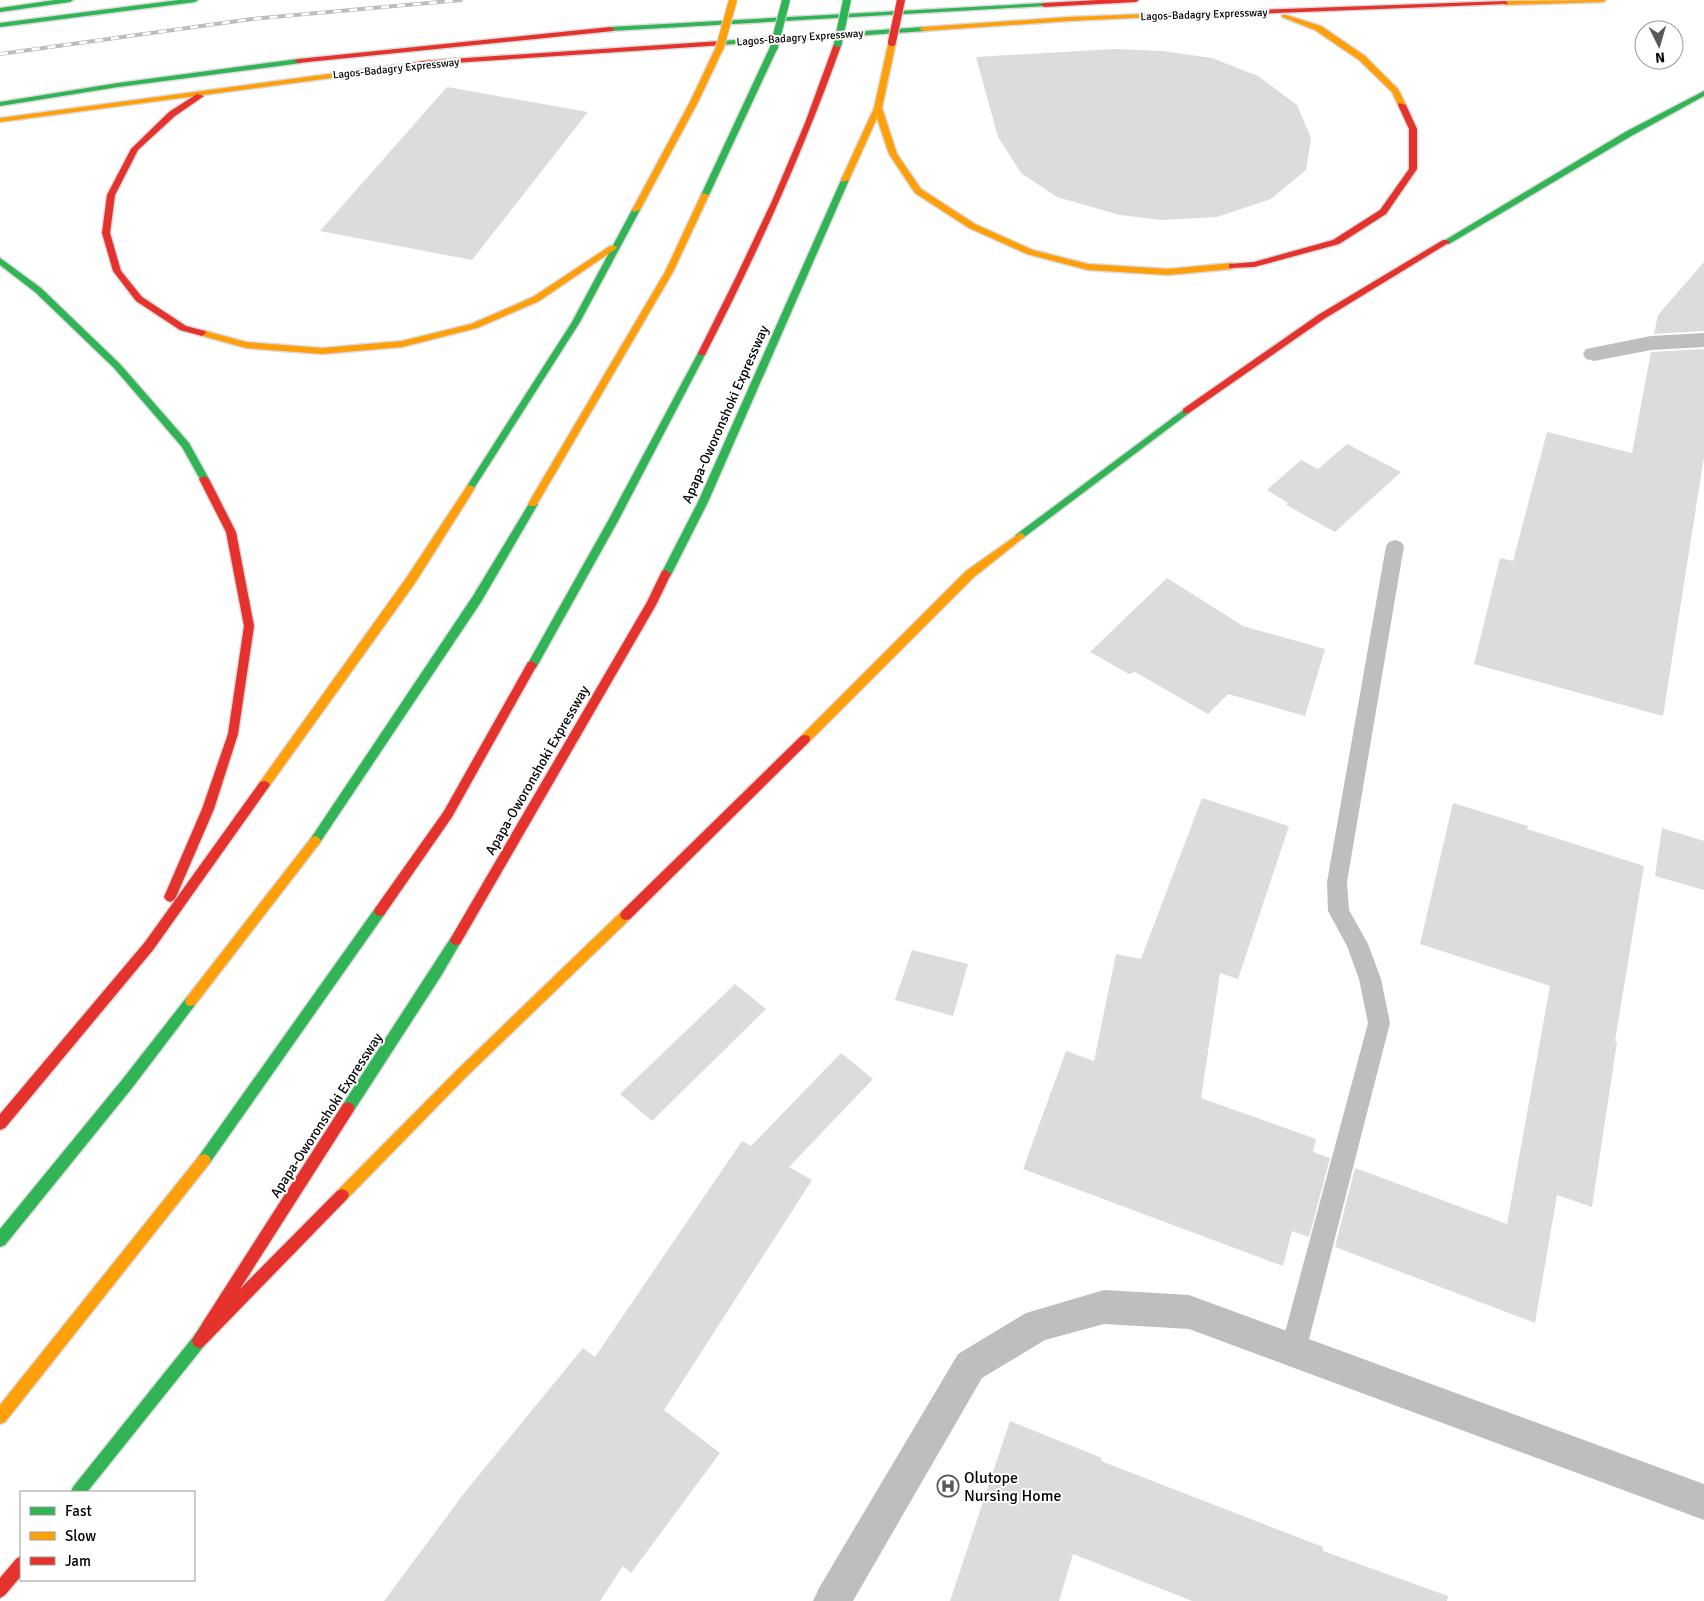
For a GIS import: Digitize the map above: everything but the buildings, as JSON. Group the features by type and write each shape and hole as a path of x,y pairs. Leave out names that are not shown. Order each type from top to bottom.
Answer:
{"main road":[{"path":"0,10 70,0"},
{"path":"0,25 195,0"},
{"path":"0,1124 149,946 411,580 576,322 694,102 720,47 734,0"},
{"path":"0,1240 127,1084 327,825 477,599 669,272 774,47 786,0"},
{"path":"0,1417 210,1152 448,814 614,521 737,288 812,117 838,43 847,0"},
{"name":"Apapa-Oworonshoki Expressway","path":"79,1491 199,1341 317,1155 438,972 652,602 703,502 831,209 878,108 902,0"},
{"name":"Lagos-Badagry Expressway","path":"0,104 118,84 318,58 640,26 1136,0"},
{"name":"Lagos-Badagry Expressway","path":"0,120 432,62 1069,19 1603,0"},
{"path":"878,108 893,154 918,191 972,226 1030,252 1088,267 1168,272 1254,264 1336,242 1383,212 1413,169 1413,129 1396,91 1362,58 1318,28 1271,12"},
{"path":"213,90 195,98 172,114 134,149 111,195 106,233 117,271 138,300 183,328 246,345 322,351 402,344 474,326 536,300 616,246"},
{"path":"199,1341 462,1073 710,834 970,574 1206,396 1321,316 1630,132 1704,93"},
{"path":"0,260 38,290 116,366 186,445 231,532 249,626 233,734 208,809 149,946"},
{"path":"0,1590 20,1565"}],"street":[{"path":"1594,354 1651,343 1704,340"},
{"path":"832,1601 970,1366 1038,1325 1104,1306 1189,1312 1704,1502"}],"lane":[{"path":"1293,1351 1379,1023 1370,979 1357,944 1339,911 1336,882 1396,546"}],"railway":[{"path":"0,54 252,19 461,0"}],"traffic: fast":[{"path":"0,10 70,0"},
{"path":"0,25 195,0"},
{"path":"774,47 786,0"},
{"path":"838,43 847,0"},
{"path":"610,29 1044,5"},
{"path":"721,43 923,29"},
{"path":"705,195 774,47"},
{"path":"0,104 118,85 298,61"},
{"path":"1446,242 1630,133 1704,93"},
{"path":"666,574 703,502 845,180"},
{"path":"470,488 576,322 636,210"},
{"path":"0,261 38,290 117,366 186,445 204,479"},
{"path":"532,665 613,521 702,353"},
{"path":"1020,536 1186,411"},
{"path":"315,841 477,599 533,504"},
{"path":"204,1160 380,911"},
{"path":"348,1108 456,940"},
{"path":"0,1240 127,1084 191,1001"},
{"path":"79,1491 199,1341 208,1327"}],"traffic: slow":[{"path":"720,47 733,0"},
{"path":"1505,3 1603,0"},
{"path":"923,29 1069,19 1173,15"},
{"path":"1284,16 1318,28 1362,58 1395,91 1402,105"},
{"path":"845,180 878,108 892,42"},
{"path":"636,210 694,102 720,47"},
{"path":"0,120 396,67"},
{"path":"878,108 893,154 918,191 972,226 1030,252 1088,267 1168,272 1232,266"},
{"path":"533,504 669,272 705,195"},
{"path":"202,333 246,345 322,351 402,344 474,326 536,299 613,248"},
{"path":"264,785 411,580 470,488"},
{"path":"805,739 970,574 1020,536"},
{"path":"191,1001 315,841"},
{"path":"342,1195 462,1073 626,915"},
{"path":"0,1417 204,1160"}],"traffic: jam":[{"path":"892,42 901,0"},
{"path":"1044,5 1136,0"},
{"path":"1173,15 1505,3"},
{"path":"298,61 610,29"},
{"path":"396,67 422,63 721,43"},
{"path":"702,353 776,201 809,123 838,43"},
{"path":"200,96 172,114 135,149 111,195 106,233 117,271 139,299 183,328 202,333"},
{"path":"1232,266 1254,264 1336,242 1383,212 1413,169 1413,129 1402,105"},
{"path":"1186,411 1321,317 1446,242"},
{"path":"170,897 208,809 233,734 249,626 231,532 204,479"},
{"path":"456,940 652,602 666,574"},
{"path":"380,911 448,814 532,665"},
{"path":"626,915 805,739"},
{"path":"0,1124 149,946 264,785"},
{"path":"208,1327 348,1108"},
{"path":"199,1341 342,1195"},
{"path":"0,1590 20,1565"}],"place":[{"name":"Olutope Nursing Home","path":"948,1486"}]}
